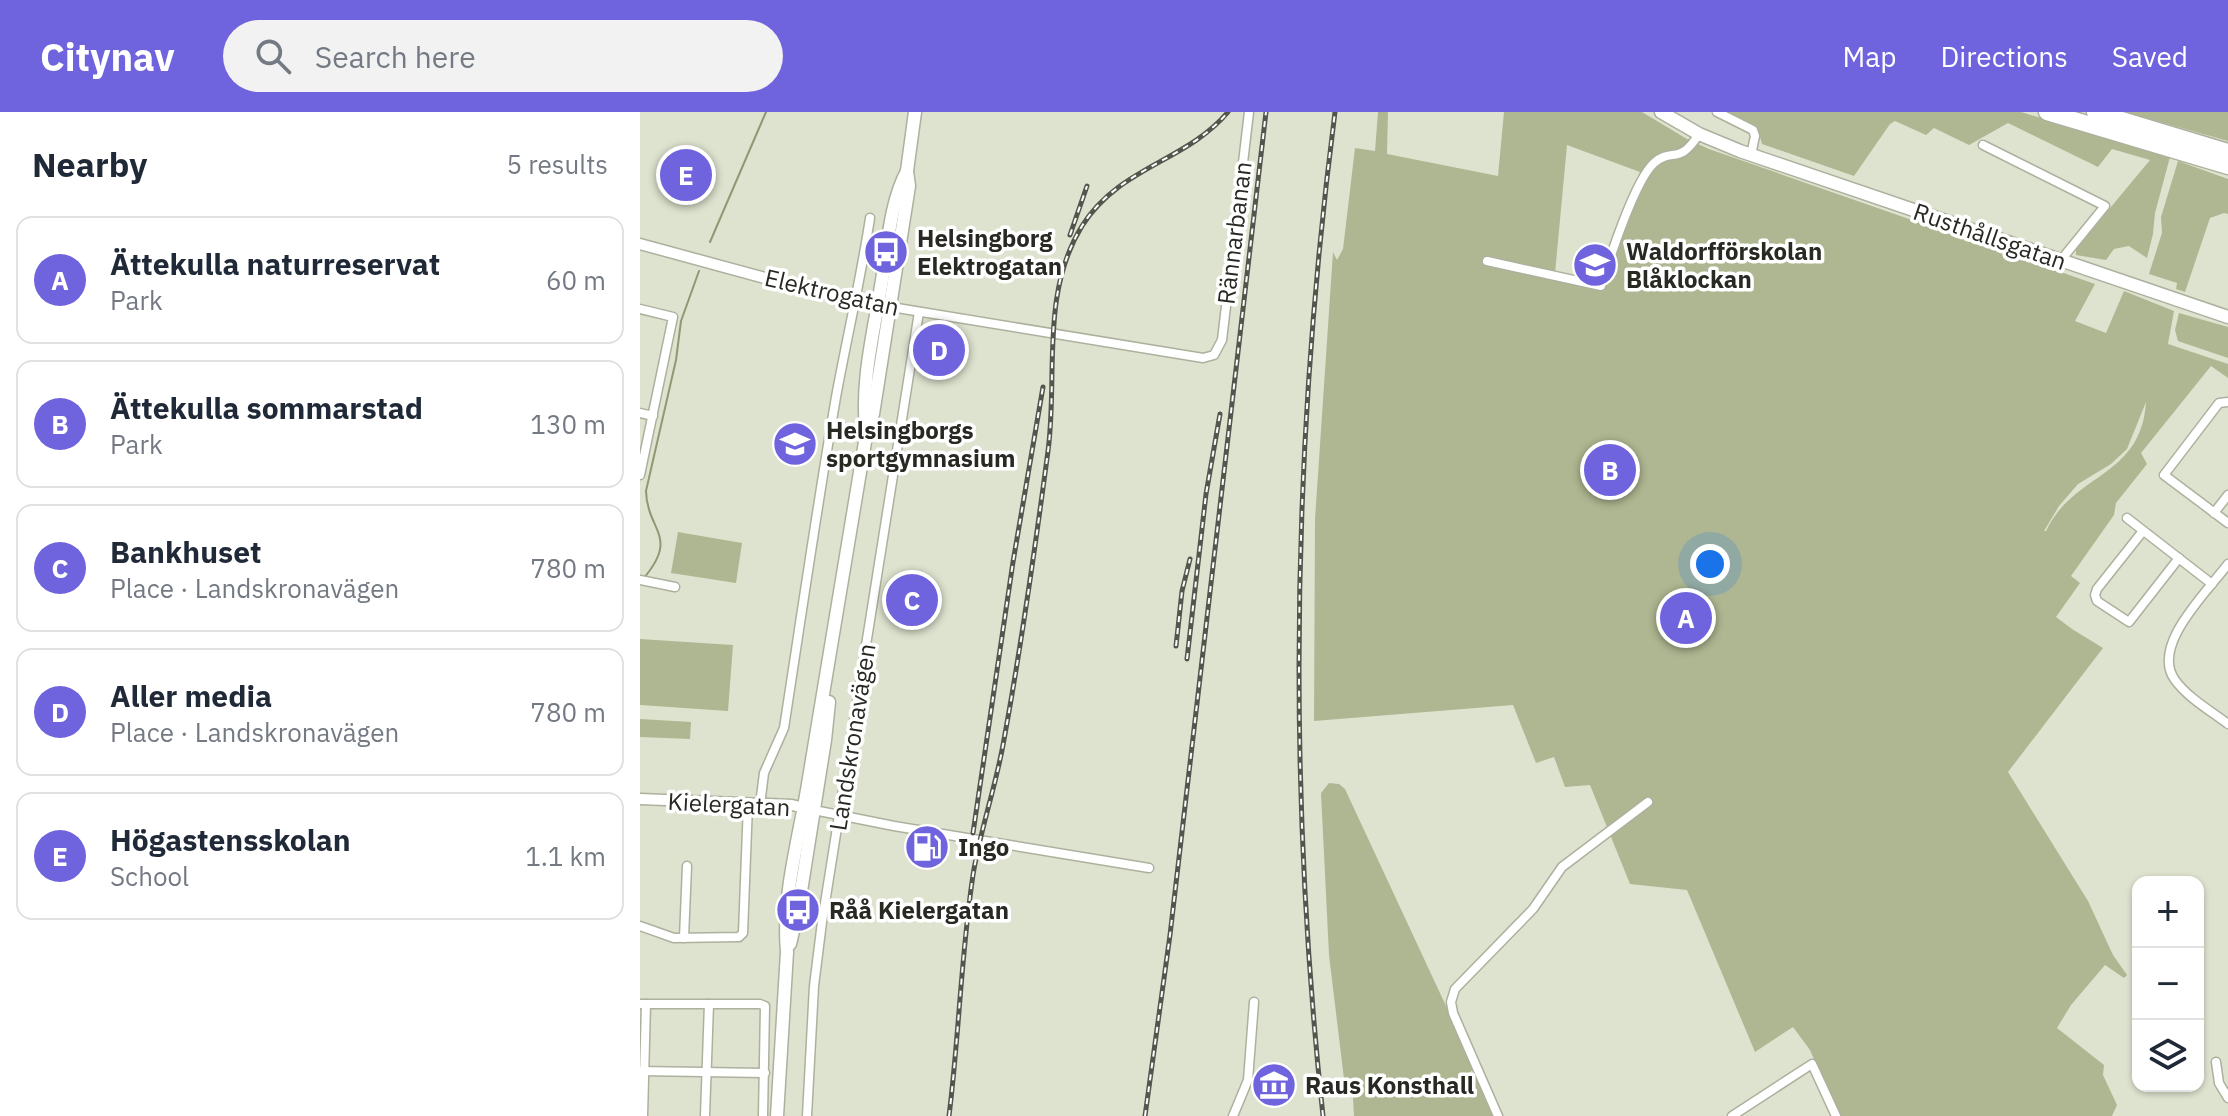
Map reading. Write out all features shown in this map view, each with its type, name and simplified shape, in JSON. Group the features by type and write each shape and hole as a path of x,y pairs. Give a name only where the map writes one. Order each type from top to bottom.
{"highway":[{"path":"2047,112 2228,166"},
{"path":"2095,112 2228,152"}],"main road":[{"name":"Landskronavägen","path":"777,1116 787,952 785,928 825,740 829,698 827,679 867,430 873,414 884,306 909,186 907,171 915,112"},
{"name":"Rusthållsgatan","path":"1661,112 1699,134 1751,155 2228,317"}],"street":[{"name":"Rännarbanan","path":"1215,353 1222,340 1249,112"},
{"path":"1717,112 1753,130 1755,136 1751,155"},
{"path":"1487,261 1601,286 1623,223 1648,171 1657,161 1689,150 1699,134"},
{"path":"1983,145 2105,206 2061,260"},
{"path":"760,805 764,773 784,728 836,399 870,218"},
{"name":"Elektrogatan","path":"640,244 855,301 1203,358 1215,353"},
{"path":"640,309 673,317 640,475"},
{"name":"Landskronavägen","path":"807,1116 814,986 822,922 919,312"},
{"path":"2228,402 2219,403 2164,475 2228,523"},
{"path":"640,413 653,416"},
{"path":"2214,513 2228,495"},
{"path":"2127,518 2212,584"},
{"path":"2143,531 2097,589 2097,601 2129,622 2179,558"},
{"path":"2228,564 2173,635 2167,662 2180,686 2228,724"},
{"path":"644,581 675,587"},
{"name":"Kielergatan","path":"640,799 809,809 1149,868"},
{"path":"1498,1116 1453,1013 1453,992 1541,900 1562,867 1648,802"},
{"path":"640,926 674,938 739,937 743,933 748,804"},
{"path":"684,938 687,866"},
{"path":"1233,1116 1248,1080 1254,1002"},
{"path":"643,1116 643,1004 764,1005 767,1010 763,1116"},
{"path":"705,1116 709,1004"},
{"path":"2216,1062 2219,1083 2228,1098"},
{"path":"1732,1116 1812,1064 1836,1116"},
{"path":"642,1071 765,1073"}],"green space":[{"path":"1378,112 1388,112 1387,154 1498,176 1504,112 1642,112 1709,149 2095,284 2075,321 2106,333 2124,291 2174,311 2168,344 2228,364 2228,378 2211,366 2141,453 2147,464 2116,503 2114,515 2071,576 2080,583 2056,617 2103,648 2008,772 2088,901 2113,955 2127,975 2124,978 2105,965 2071,1005 2057,1028 2104,1065 2103,1075 2117,1105 2112,1116 1839,1116 1810,1050 1793,1027 1755,1052 1687,890 1630,884 1590,785 1565,787 1554,757 1536,763 1513,705 1314,721 1315,519 1333,252 1337,260 1343,249 1355,148 1375,151","holes":["1567,145 1640,172 1597,282 1555,273","2146,402 2141,427 2132,446 2120,461 2073,497 2044,531 2059,506 2078,484 2111,464 2127,449"]},
{"path":"1727,112 2021,112 2170,157 2147,258 2129,246 2114,249 2106,260 2076,255 2076,249 2150,160 2112,149 2098,167 2008,123 1969,145 1934,128 1926,135 1895,121 1854,176 1762,144 1757,126"},
{"path":"2125,112 2228,112 2228,141"},
{"path":"2178,161 2228,179 2228,214 2210,218 2185,292 2176,289 2177,283 2149,274 2162,233 2161,217"},
{"path":"2179,313 2228,327 2228,358 2178,341 2175,330"},
{"path":"678,532 742,543 736,583 671,573"},
{"path":"640,639 733,645 728,711 640,705"},
{"path":"640,719 691,722 690,739 640,737"},
{"path":"1329,783 1339,784 1345,789 1473,1064 1474,1069 1469,1073 1479,1075 1495,1116 1354,1116 1352,1080 1344,1079 1329,955 1321,793"}],"waterway":[{"path":"710,242 766,112"},
{"path":"643,579 654,565 660,543 646,491 676,360 681,321 699,271"}],"railway":[{"path":"949,1116 973,875 1010,709 1048,451 1053,336 1060,279 1082,226 1097,206 1134,177 1193,142 1228,112"},
{"path":"1145,1116 1170,935 1266,112"},
{"path":"1323,1116 1311,990 1304,865 1299,614 1310,363 1335,112"},
{"path":"1070,235 1087,186"},
{"path":"973,833 1013,562 1043,387"},
{"path":"1187,659 1206,494 1220,414"},
{"path":"1176,646 1182,591 1190,559"}],"place":[{"name":"Högastensskolan","path":"686,175"},
{"name":"Helsingborg Elektrogatan","path":"886,252"},
{"name":"Waldorfförskolan Blåklockan","path":"1595,265"},
{"name":"Aller media","path":"939,350"},
{"name":"Helsingborgs sportgymnasium","path":"795,444"},
{"name":"Ättekulla sommarstad","path":"1610,470"},
{"name":"Bankhuset","path":"912,600"},
{"name":"Ättekulla naturreservat","path":"1686,618"},
{"name":"Ingo","path":"927,847"},
{"name":"Råå Kielergatan","path":"798,910"},
{"name":"Raus Konsthall","path":"1274,1085"}]}
